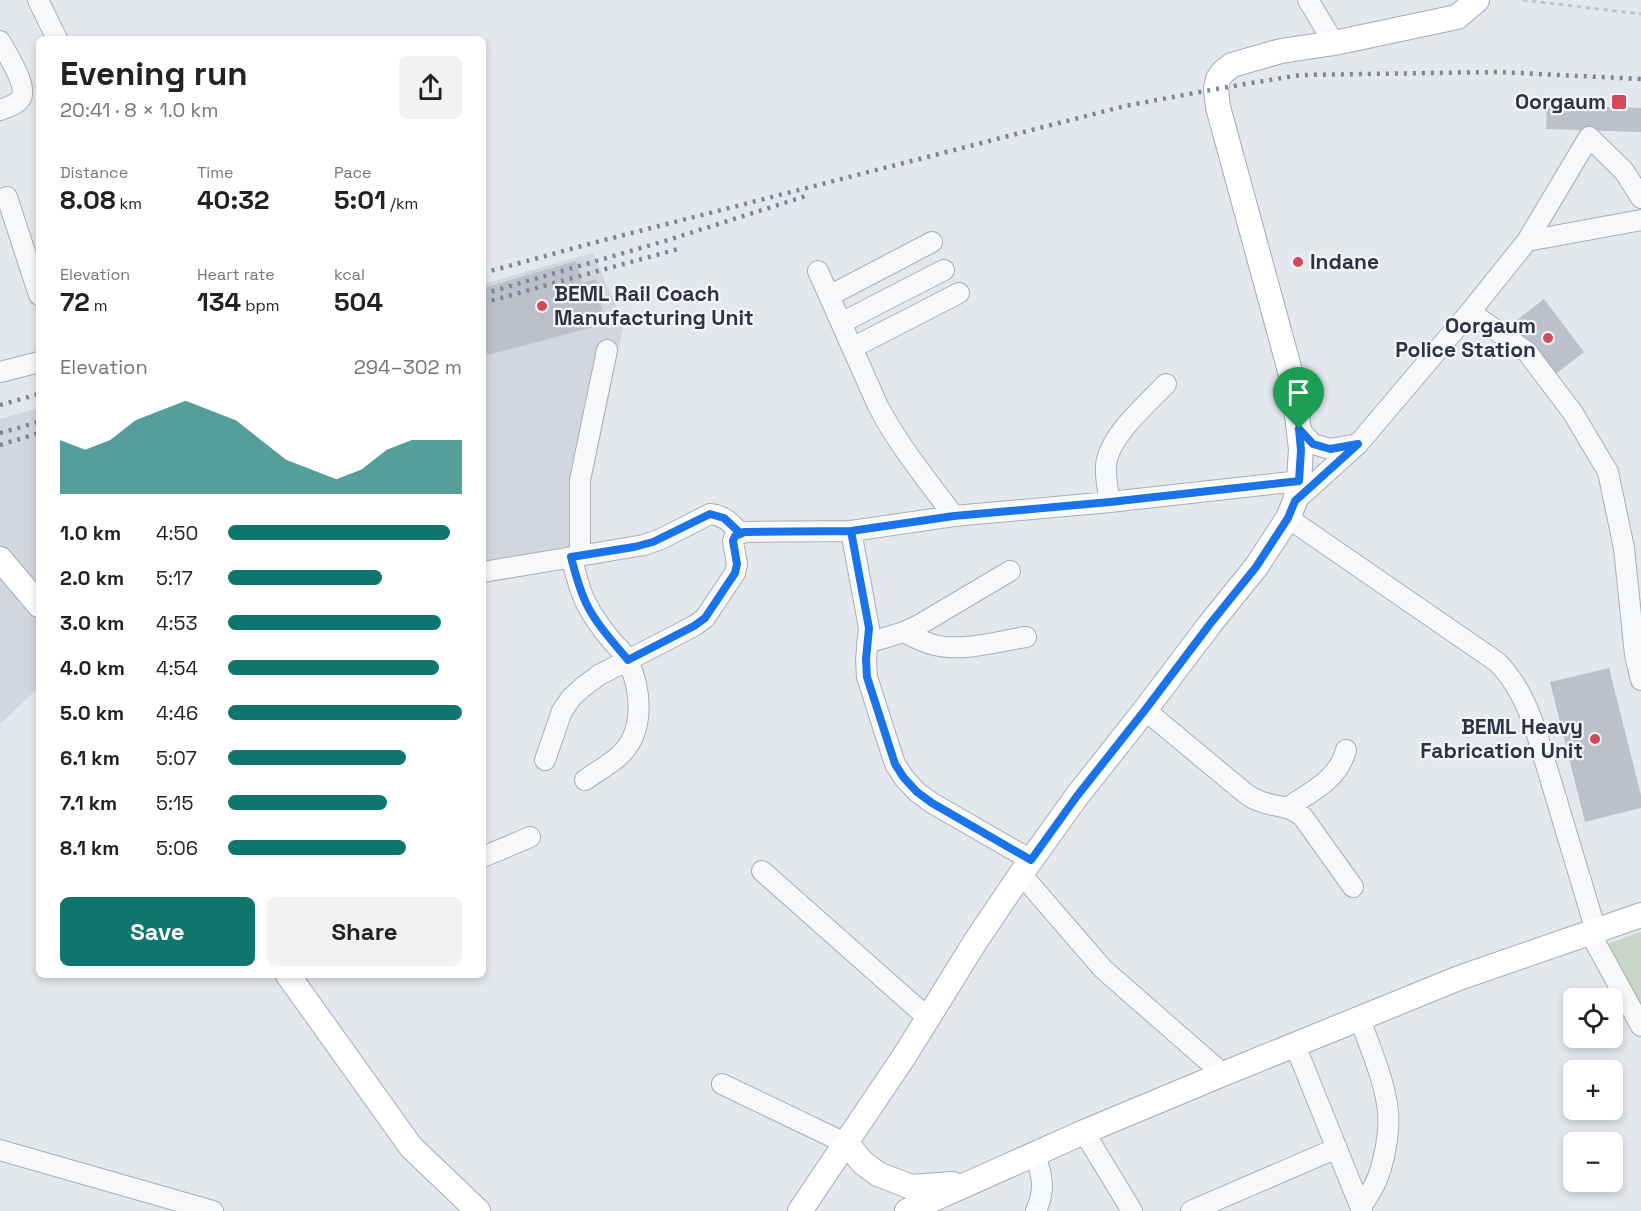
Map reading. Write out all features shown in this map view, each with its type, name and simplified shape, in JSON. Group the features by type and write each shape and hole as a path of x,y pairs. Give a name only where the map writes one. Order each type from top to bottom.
{"main road":[{"path":"800,1211 847,1144 977,939 1026,867 1077,796 1256,567 1294,500 1301,450 1293,382 1218,107 1216,89 1218,79 1232,65 1281,51 1334,43 1457,17 1477,0"},
{"path":"0,559 36,601"},
{"path":"907,1211 1084,1132 1460,978 1641,915"},
{"path":"290,978 411,1147 478,1211"},
{"path":"847,1144 862,1164 878,1174 911,1187 970,1182"}],"street":[{"path":"38,0 56,36"},
{"path":"1308,0 1334,43"},
{"path":"0,40 20,80 23,93 16,103 0,110"},
{"path":"1294,500 1358,444 1470,312 1527,241 1589,137 1624,171 1641,198"},
{"path":"7,197 36,286"},
{"path":"1527,241 1641,220"},
{"path":"829,296 932,242"},
{"path":"841,323 944,270"},
{"path":"818,271 888,425 954,516"},
{"path":"852,348 959,293"},
{"path":"1470,312 1527,352 1573,413 1608,472 1624,548 1635,655 1641,680"},
{"path":"585,780 619,756 630,743 636,728 639,709 637,689 628,660 604,631 587,605 581,592 575,557 580,480 607,350"},
{"path":"0,372 36,363"},
{"path":"1110,502 1106,466 1111,446 1119,434 1166,384"},
{"path":"1299,429 1313,444 1330,449 1358,444"},
{"path":"545,760 556,725 571,698 599,675 694,626 705,618 735,573 737,564 733,541 740,533 851,531 954,516 1110,502 1294,500 1497,662 1517,686 1527,705 1593,932 1641,1026"},
{"path":"486,572 634,547 653,542 710,514 724,518 740,533"},
{"path":"851,531 869,628 867,677 890,751 904,778 932,803 1026,867 1103,969 1223,1074"},
{"path":"867,643 919,625 1010,571"},
{"path":"904,632 937,646 949,647 1026,638"},
{"path":"1145,710 1245,793 1262,802 1287,808 1303,817 1353,887"},
{"path":"1287,808 1332,777 1341,764 1346,750"},
{"path":"486,856 530,837"},
{"path":"762,871 928,1018"},
{"path":"1360,1019 1385,1094 1388,1113 1380,1169 1362,1209"},
{"path":"1295,1046 1362,1209"},
{"path":"722,1084 847,1144"},
{"path":"1084,1132 1132,1211"},
{"path":"1191,1211 1337,1148"},
{"path":"0,1150 213,1211"},
{"path":"1035,1154 1042,1175 1043,1189 1036,1211"}],"path":[{"path":"1523,0 1641,14"}],"shaded area":[{"path":"593,253 624,324 575,559 486,574 486,283"},
{"path":"36,409 36,690 0,724 0,419"}],"green space":[{"path":"1641,932 1641,1006 1607,944"}],"building":[{"path":"1547,105 1641,108 1641,132 1546,129"},
{"name":"BEML Rail Coach Manufacturing Unit","path":"576,261 582,283 596,279 605,324 486,355 486,287"},
{"name":"Oorgaum Police Station","path":"1544,299 1584,352 1553,376 1512,324"},
{"name":"BEML Heavy Fabrication Unit","path":"1609,668 1641,795 1641,808 1585,822 1550,682"}],"railway":[{"path":"486,272 1125,106 1216,89 1300,75 1498,72 1641,79"},
{"path":"486,293 665,241 806,196"},
{"path":"486,302 682,248"},
{"path":"0,405 36,395"},
{"path":"0,433 36,423"},
{"path":"0,445 36,434"}],"place":[{"name":"Oorgaum","path":"1619,102"},
{"name":"Indane","path":"1298,262"},
{"name":"BEML Rail Coach Manufacturing Unit","path":"542,306"},
{"name":"Oorgaum Police Station","path":"1548,338"},
{"name":"BEML Heavy Fabrication Unit","path":"1595,739"}],"route":[{"path":"1299,429 1301,450 1299,481 1110,502 954,516 851,531 740,533 733,541 737,564 735,573 705,618 628,660 604,631 587,605 571,557 653,542 710,514 724,518 740,533 798,531 851,531 869,628 867,677 895,764 917,792 932,803 1031,860 1077,796 1256,567 1288,518 1295,501 1358,444 1330,449 1313,444 1299,429"}]}
